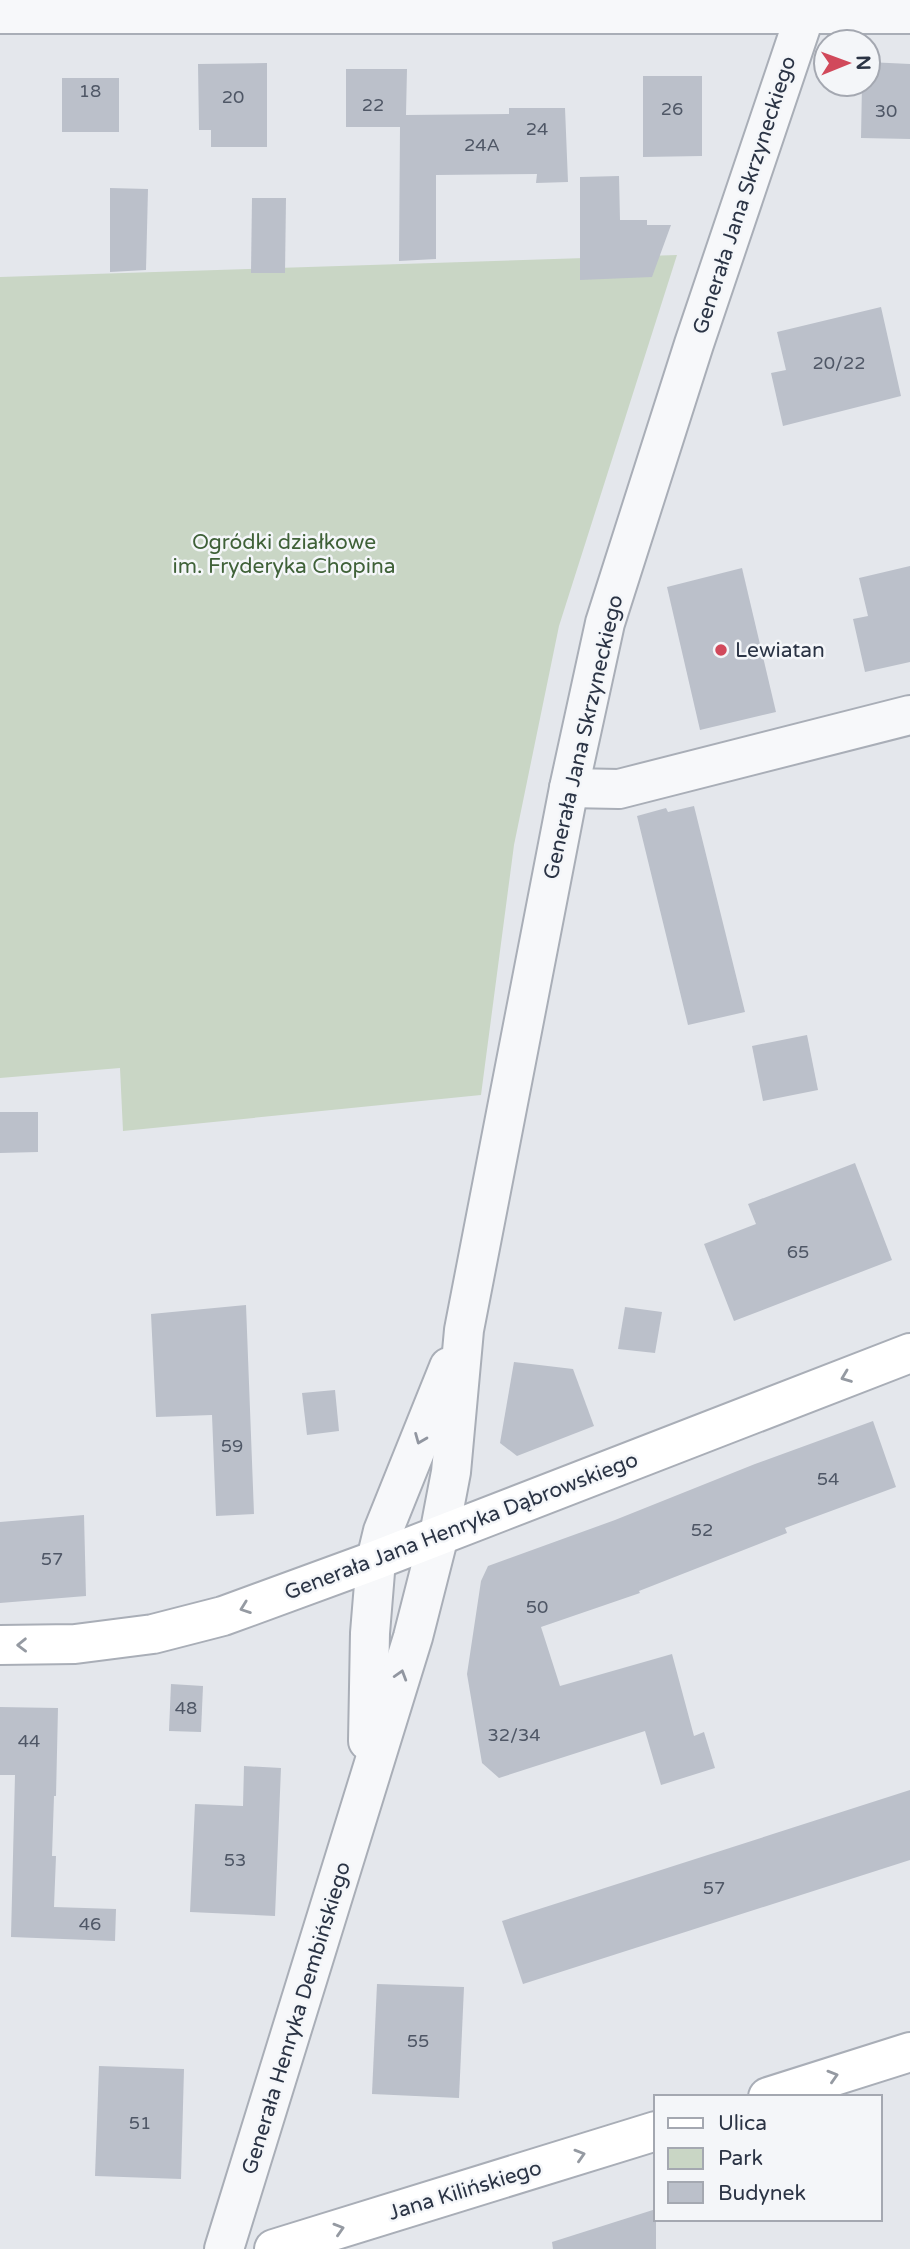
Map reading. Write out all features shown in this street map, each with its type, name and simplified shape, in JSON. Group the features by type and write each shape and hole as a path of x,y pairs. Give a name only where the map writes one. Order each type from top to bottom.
{"street":[{"path":"0,14 807,7 910,14"},
{"name":"Generała Jana Skrzyneckiego","path":"439,1535 451,1472 464,1330 569,788 605,623 807,7"},
{"path":"569,788 619,789 910,715"},
{"name":"Generała Jana Skrzyneckiego","path":"376,1560 383,1531 464,1330"},
{"name":"Generała Jana Henryka Dąbrowskiego","path":"0,1645 75,1644 153,1634 223,1616 376,1560 910,1353"},
{"name":"Generała Henryka Dembińskiego","path":"223,2249 413,1637 439,1535"},
{"name":"Generała Henryka Dembińskiego","path":"367,1787 370,1633 376,1560"},
{"path":"774,2095 910,2052"},
{"name":"Jana Kilińskiego","path":"274,2249 654,2133"}],"green space":[{"name":"Ogródki działkowe im. Fryderyka Chopina","path":"677,255 559,626 514,845 481,1095 123,1131 120,1068 0,1078 0,277"}],"building":[{"path":"267,63 267,147 211,147 211,130 199,130 198,64"},
{"path":"882,63 910,64 910,139 861,138 862,98 882,98"},
{"path":"346,69 407,69 406,115 509,114 509,108 565,108 568,182 536,183 537,174 436,175 436,259 399,261 400,127 346,127"},
{"path":"643,76 702,76 702,156 643,157"},
{"path":"62,78 119,78 119,132 62,132"},
{"path":"619,176 620,220 647,220 647,225 671,225 652,277 580,280 580,177"},
{"path":"110,188 148,189 146,270 110,272"},
{"path":"252,198 286,198 285,273 251,273"},
{"path":"881,307 901,396 783,426 771,373 786,370 777,332"},
{"path":"910,566 910,662 865,672 853,619 868,616 859,578"},
{"name":"Lewiatan","path":"742,568 776,712 700,730 667,587"},
{"path":"694,806 745,1012 688,1025 637,816 666,808 668,812"},
{"path":"807,1035 818,1090 763,1101 752,1046"},
{"path":"0,1112 38,1112 38,1152 0,1153"},
{"path":"855,1163 892,1260 734,1321 704,1244 756,1224 748,1204"},
{"path":"246,1305 254,1514 216,1516 212,1415 156,1417 151,1314"},
{"path":"625,1307 662,1312 655,1353 618,1349"},
{"path":"514,1362 573,1369 594,1426 517,1456 500,1443"},
{"path":"335,1390 339,1431 307,1435 302,1393"},
{"path":"873,1421 896,1487 785,1528 787,1533 639,1591 640,1593 541,1627 560,1686 672,1654 694,1736 704,1732 715,1768 661,1785 645,1731 499,1778 482,1763 467,1674 481,1581 488,1566"},
{"path":"84,1515 86,1596 0,1603 0,1522"},
{"path":"171,1684 203,1686 201,1732 169,1731"},
{"path":"0,1707 58,1708 52,1856 56,1856 54,1907 116,1909 115,1941 11,1937 15,1775 0,1775"},
{"path":"244,1766 281,1768 275,1916 190,1912 195,1804 243,1806"},
{"path":"910,1790 910,1860 523,1984 502,1921"},
{"path":"377,1984 464,1987 459,2098 372,2094"},
{"path":"99,2066 184,2069 181,2179 95,2176"},
{"path":"654,2210 656,2249 553,2249 552,2242"}],"place":[{"name":"Lewiatan","path":"721,650"}]}
